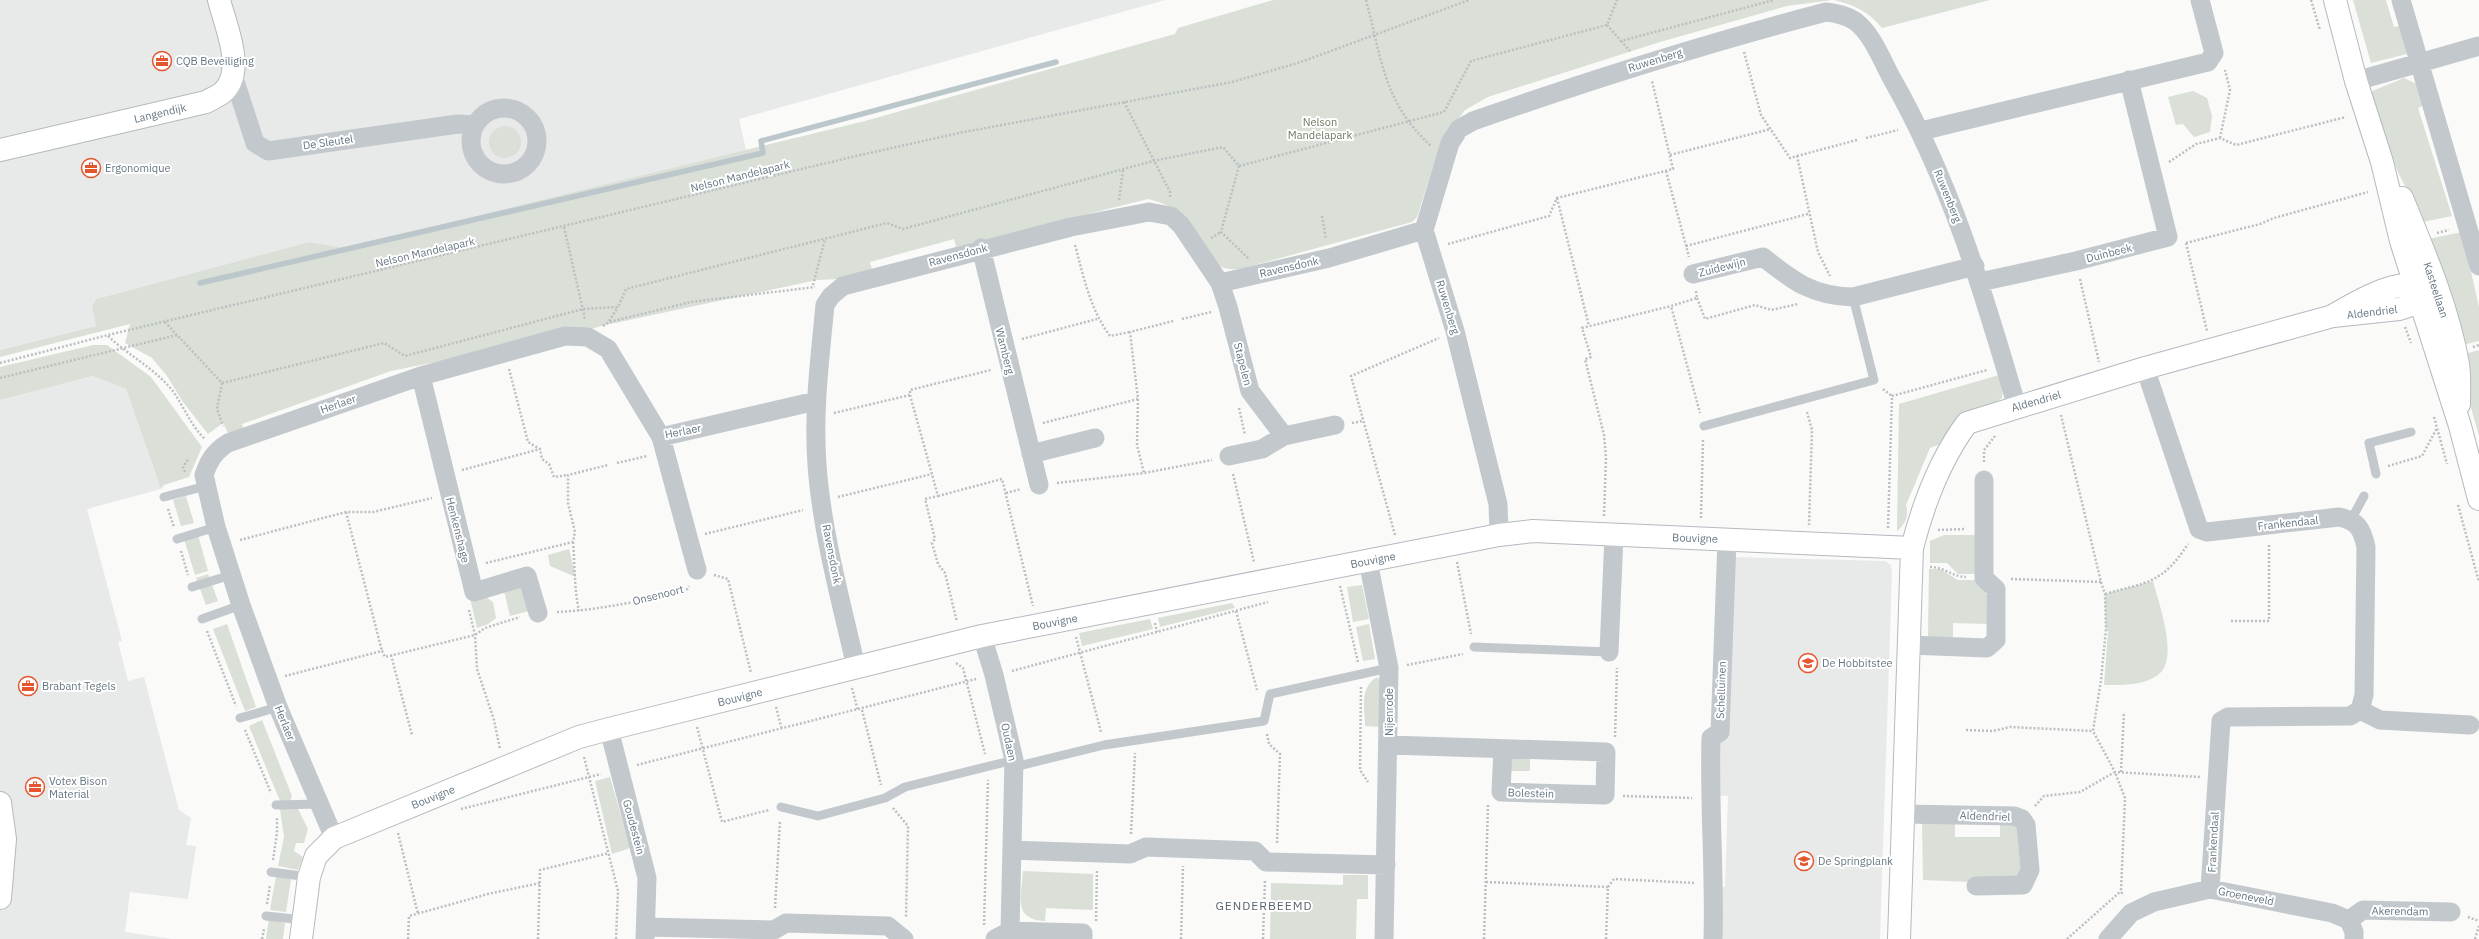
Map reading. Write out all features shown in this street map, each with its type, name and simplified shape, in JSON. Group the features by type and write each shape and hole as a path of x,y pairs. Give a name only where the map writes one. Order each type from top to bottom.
{"street":[{"path":"219,0 233,59 233,75"},
{"path":"1920,128 2208,62 2214,53 2200,0"},
{"name":"Kasteellaan","path":"2335,0 2356,80 2382,162 2401,241 2460,426 2479,499"},
{"path":"2401,0 2479,266"},
{"name":"Ruwenberg","path":"1499,535 1498,504 1455,331 1424,230 1445,158 1458,129 1473,120 1647,62 1739,34 1826,12 1838,13 1854,21 1867,34 1920,128 1977,274 2017,407"},
{"path":"2356,80 2479,46"},
{"name":"De Sleutel","path":"233,75 255,143 268,151 458,124 475,125"},
{"name":"Langendijk","path":"0,150 206,102 223,92 233,75"},
{"path":"2130,80 2168,238"},
{"name":"Kasteellaan","path":"2382,162 2396,186 2437,288 2458,366 2460,426"},
{"name":"Ravensdonk","path":"856,667 838,587 822,503 817,465 816,409 826,305 831,296 843,286 981,248 1117,217 1149,212 1171,216"},
{"path":"1171,216 1181,225 1220,282"},
{"name":"Ravensdonk","path":"1220,282 1329,258 1424,230"},
{"name":"Duinbeek","path":"1977,274 2076,261 2168,238"},
{"name":"Wamberg","path":"981,248 1003,343 1039,485"},
{"name":"Zuidewijn","path":"1693,274 1763,257 1803,287 1847,297 1977,274"},
{"name":"Stapelen","path":"1220,282 1250,391 1284,436"},
{"path":"2417,292 2437,288"},
{"name":"Aldendriel","path":"1900,939 1913,548 1951,444 1966,423 2145,368 2333,316 2363,298 2417,292"},
{"name":"Herlaer","path":"334,838 278,707 241,605 219,536 204,475 208,463 217,450 228,442 421,376 565,336 588,337 608,349 664,444 816,409"},
{"path":"2145,368 2199,528"},
{"name":"Henkenshage","path":"421,376 474,592 527,576 538,613"},
{"path":"1229,456 1262,449 1284,436 1335,425"},
{"path":"1031,454 1095,438"},
{"path":"664,444 697,570"},
{"path":"1909,645 1987,648 1996,640 1996,589 1984,578 1984,480"},
{"name":"Frankendaal","path":"2199,528 2207,532 2339,517 2351,520"},
{"path":"2351,520 2361,528 2366,546 2364,695 2360,710 2380,720 2470,725"},
{"name":"Bouvigne","path":"302,930 309,877 316,856 334,838 579,737 972,639 1259,582 1369,569 1400,555 1499,535 1533,531 1913,548"},
{"path":"1609,535 1609,652"},
{"name":"Schelluinen","path":"1713,939 1715,884 1709,799 1711,738 1720,732 1726,540"},
{"name":"Nijenrode","path":"1369,569 1389,668 1389,745 1384,939"},
{"name":"Oudaen","path":"972,639 994,675 1014,763 1012,850 996,932"},
{"name":"Frankendaal","path":"2210,889 2216,778 2221,721 2228,717 2350,716 2360,710"},
{"name":"Goudestein","path":"609,729 647,878 646,933 780,927"},
{"path":"1389,745 1606,752 1605,795"},
{"name":"Bolestein","path":"1502,748 1501,792 1605,795"},
{"path":"0,803 5,839 0,898"},
{"name":"Aldendriel","path":"1903,814 2014,816 2022,819 2026,825 2030,870 2023,885 1976,886"},
{"path":"1012,850 1130,854 1146,847 1183,848 1255,851 1271,862 1386,865"},
{"name":"Groeneveld","path":"2108,939 2131,913 2154,902 2210,889 2332,913 2349,920"},
{"name":"Akerendam","path":"2349,920 2363,910 2450,912"},
{"path":"2349,920 2354,932 2354,939"},
{"path":"780,927 888,926 905,932"},
{"path":"996,932 1083,936"}],"lane":[{"path":"1704,426 1874,380 1847,297"},
{"path":"2376,472 2369,443 2411,432"},
{"path":"164,497 206,486"},
{"path":"2351,520 2364,496"},
{"path":"177,538 219,536"},
{"path":"192,587 231,575"},
{"path":"202,619 241,605"},
{"path":"1474,648 1609,652"},
{"path":"781,807 818,816 885,798 906,787 988,766 1014,763 1104,745 1264,721 1270,694 1389,668"},
{"path":"240,718 278,707"},
{"path":"276,805 319,804"},
{"path":"271,872 309,877"},
{"path":"266,916 302,930"}],"path":[{"path":"1366,0 1376,36 1382,67 1397,107 1408,122 1435,150 1445,158"},
{"name":"Nelson Mandelapark","path":"0,363 108,335 952,135 1232,82 1301,62 1376,36 1469,0"},
{"path":"1607,25 1617,0"},
{"path":"1607,25 1621,41 1774,0"},
{"path":"1239,166 1444,112 1471,61 1607,25"},
{"path":"1739,34 1761,115 1790,158 1857,140"},
{"path":"2214,53 2222,56 2230,90 2220,138"},
{"path":"1556,198 1673,169 1647,62"},
{"path":"1124,102 1170,192 1171,216"},
{"path":"2150,168 2172,161 2196,144 2220,138 2236,144 2347,117"},
{"path":"1866,138 1920,128"},
{"path":"1670,155 1771,129"},
{"path":"831,296 813,285 691,302 609,322 626,289 887,223 903,229 1153,161 1223,147 1239,166"},
{"path":"1797,156 1808,214 1818,252 1847,297"},
{"path":"1239,166 1221,232 1265,273"},
{"path":"1117,217 1123,170"},
{"path":"1666,171 1693,274"},
{"path":"2168,238 2186,243 2260,224 2274,218 2368,192"},
{"path":"1430,249 1549,216 1556,198"},
{"path":"1556,198 1590,326"},
{"path":"1686,246 1808,214"},
{"path":"1322,216 1329,258"},
{"path":"564,227 588,337"},
{"path":"1071,227 1091,306 1097,319 1110,336 1173,321"},
{"path":"813,285 825,239"},
{"path":"2186,243 2211,350"},
{"path":"2076,261 2103,382"},
{"name":"Zuidewijn","path":"1693,274 1697,298 1705,319 1755,305 1771,310 1802,303"},
{"path":"1609,535 1604,435 1585,359 1590,357 1582,328 1697,298"},
{"path":"1671,306 1704,426 1700,539"},
{"path":"222,383 384,342 405,356 583,309 618,307"},
{"path":"1182,319 1228,307"},
{"path":"1003,343 1097,319"},
{"path":"165,322 222,383"},
{"path":"1400,555 1351,376 1455,331"},
{"path":"1130,332 1138,399 1137,445 1144,473"},
{"path":"108,335 122,349 149,367 172,390 191,423 203,438"},
{"path":"0,378 177,335"},
{"path":"505,353 528,442 540,449 542,459 549,464 554,477 608,465"},
{"path":"938,496 910,395 910,390 1009,365"},
{"path":"1887,546 1892,396 2004,366"},
{"path":"222,383 217,409 228,442"},
{"path":"1249,452 1239,408 1250,391"},
{"path":"816,409 910,395"},
{"path":"2056,395 2105,594 2106,629 2094,731 2115,772 2125,798 2121,891 2067,939"},
{"path":"1024,428 1138,399"},
{"path":"1804,399 1812,430 1808,543"},
{"path":"1984,480 1984,450 1999,431 1993,414"},
{"path":"2376,472 2422,456 2438,428"},
{"path":"617,463 664,444"},
{"path":"445,474 540,449"},
{"path":"1039,485 1144,473 1229,456 1259,582"},
{"path":"689,538 932,474"},
{"path":"568,475 568,503 575,532 573,542 576,577 574,591 579,611"},
{"path":"972,639 945,573 938,564 932,542 935,538 925,499 1002,479 1037,625"},
{"path":"219,536 346,512 373,512 450,494"},
{"path":"346,512 382,651 385,657 391,655 412,735"},
{"path":"2231,621 2269,621 2271,548 2264,526"},
{"path":"2105,594 2153,581 2164,575 2199,528"},
{"path":"1913,548 1984,529"},
{"path":"468,568 573,542"},
{"path":"1389,668 1465,654 1474,648 1453,544"},
{"path":"1913,548 1959,577 2101,582"},
{"path":"1332,585 1369,569"},
{"path":"697,570 728,579 756,692"},
{"name":"Onsenoort","path":"391,655 475,635 486,628 501,622 538,613 579,611 686,591 697,570"},
{"path":"1339,583 1361,674 1360,770 1369,784"},
{"path":"454,811 1081,654 1273,601"},
{"path":"1236,611 1257,692"},
{"path":"1070,619 1081,654 1104,745"},
{"path":"475,635 477,669 494,720 504,768"},
{"path":"268,680 382,651"},
{"path":"1606,752 1614,743 1617,663 1609,652"},
{"path":"966,682 988,766 986,844 996,932"},
{"path":"692,709 722,822 781,807 780,927"},
{"path":"862,710 885,798 908,826 905,932"},
{"path":"2121,772 2124,712"},
{"path":"1263,939 1280,754 1269,744 1264,721"},
{"path":"1966,730 1993,731 2010,727 2094,731"},
{"path":"1130,854 1136,740"},
{"path":"2022,819 2044,796 2080,792 2115,772 2216,778"},
{"path":"590,777 618,891 616,939"},
{"path":"1484,939 1488,803 1501,792"},
{"path":"1605,795 1709,799"},
{"path":"391,832 397,830 418,914"},
{"path":"986,844 990,845"},
{"path":"1180,939 1183,848"},
{"path":"538,939 540,870 609,853"},
{"path":"1083,936 1096,933 1097,854"},
{"path":"1606,939 1608,886 1614,879 1715,884"},
{"path":"1486,882 1608,886"},
{"path":"408,939 409,916 488,894 540,883"},
{"path":"2475,939 2479,926"}],"shaded area":[{"path":"0,0 1165,0 739,119 746,150 344,248 309,242 96,299 92,307 96,326 0,350"},
{"path":"93,376 126,389 161,489 87,509 122,641 118,642 128,681 144,677 179,810 191,818 186,845 196,846 188,899 130,892 125,932 172,939 0,939 0,400"},
{"path":"1734,557 1885,561 1891,565 1892,573 1880,939 1717,939 1718,887 1725,887 1728,796 1713,795"}],"green space":[{"name":"Nelson Mandelapark","path":"1273,0 1832,0 1787,6 1660,42 1488,97 1465,110 1441,142 1417,217 1412,222 1240,269 1227,269 1210,259 1181,215 1166,205 1148,199 956,247 954,239 870,262 872,270 840,279 817,280 601,326 575,334 391,371 242,424 244,430 229,435 223,423 208,434 183,402 167,376 152,358 125,343 130,324 0,357 0,350 96,326 92,307 96,299 309,242 344,248 865,121 1175,34 1178,28"},
{"path":"1834,0 1990,0 1882,28 1867,13 1849,4"},
{"path":"2353,0 2386,0 2394,27 2400,26 2407,54 2371,63"},
{"path":"2404,78 2417,84 2424,105 2418,108 2452,216 2423,222 2397,170 2370,92"},
{"path":"2193,91 2207,98 2212,116 2210,132 2194,137 2183,124 2176,125 2168,97"},
{"path":"505,126 511,127 518,133 521,142 520,148 514,155 505,158 499,157 492,151 489,142 490,136 496,129"},
{"path":"2462,232 2479,307 2479,341 2459,346 2428,239"},
{"path":"93,345 107,345 151,377 202,447 189,477 164,485 161,489 126,389 93,376 0,400 0,367"},
{"path":"2479,350 2479,436 2468,397 2461,355"},
{"path":"1999,375 2003,386 2002,398 1946,442 1930,448 1906,505 1906,519 1897,531 1899,404"},
{"path":"186,496 194,523 181,526 173,500"},
{"path":"198,535 208,571 195,575 184,539"},
{"path":"1944,535 1976,535 1976,574 1958,574 1947,563 1930,563 1930,541"},
{"path":"569,549 576,577 550,566 548,555"},
{"path":"1929,569 1940,569 1958,580 1979,580 1986,589 1987,624 1953,623 1953,637 1928,637"},
{"path":"208,574 218,601 206,605 196,578"},
{"path":"2153,581 2166,630 2167,657 2164,667 2158,675 2146,681 2132,684 2104,685 2108,631 2106,629 2105,594"},
{"path":"1362,585 1369,619 1353,622 1347,587"},
{"path":"523,587 529,611 510,616 504,591"},
{"path":"470,598 487,598 493,602 496,618 488,624 477,628"},
{"path":"1232,603 1235,608 1160,627 1158,618"},
{"path":"1150,619 1153,629 1082,646 1079,633"},
{"path":"227,624 256,707 245,711 213,629"},
{"path":"1369,624 1375,659 1363,661 1356,627"},
{"path":"1377,677 1380,680 1380,727 1365,726 1365,693 1371,682"},
{"path":"262,720 292,796 290,801 280,801 249,726"},
{"path":"1509,754 1530,755 1530,771 1509,771"},
{"path":"610,777 630,848 612,854 595,781"},
{"path":"280,809 298,809 308,829 304,843 296,843 294,851 303,857 298,870 278,866 284,837"},
{"path":"1922,823 1955,823 1955,837 2000,837 2000,823 2017,824 2021,877 1993,883 1923,880"},
{"path":"1023,871 1093,874 1093,910 1046,908 1045,921 1028,916 1023,911 1021,905"},
{"path":"1343,875 1368,875 1368,899 1357,899 1356,939 1270,939 1271,883 1343,885"},
{"path":"276,876 291,879 286,912 270,910"},
{"path":"269,919 285,923 283,939 266,939"}],"waterway":[{"path":"200,283 763,153 761,141 1056,62"}],"place":[{"name":"CQB Beveiliging","path":"162,61"},
{"name":"Ergonomique","path":"91,168"},
{"name":"De Hobbitstee","path":"1808,663"},
{"name":"Brabant Tegels","path":"28,686"},
{"name":"Votex Bison Material","path":"35,787"},
{"name":"De Springplank","path":"1804,861"}],"district":[{"name":"GENDERBEEMD","path":"1264,906"}]}
